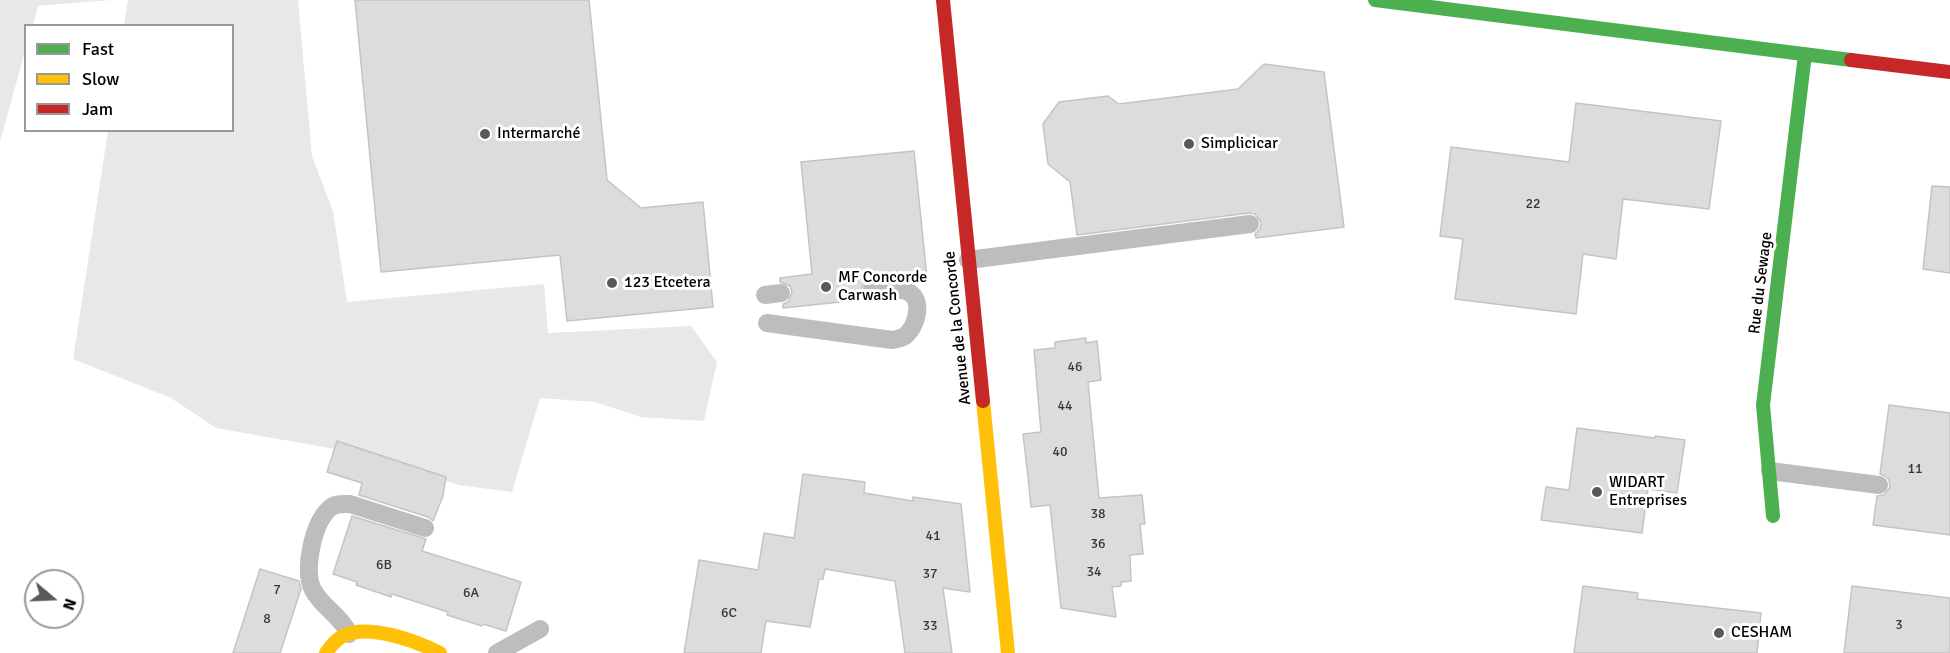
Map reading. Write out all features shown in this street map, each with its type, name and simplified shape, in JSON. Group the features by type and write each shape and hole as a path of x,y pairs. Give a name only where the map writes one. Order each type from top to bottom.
{"street":[{"name":"Avenue de la Concorde","path":"943,0 1008,653"},
{"path":"1375,0 1950,72"},
{"name":"Rue du Sewage","path":"1773,516 1770,471 1764,437 1763,405 1805,54"},
{"path":"326,653 341,636 372,631 440,653"}],"lane":[{"path":"968,260 1250,224"},
{"path":"767,323 891,340 903,338 916,321 916,301 907,291 872,290"},
{"path":"1770,471 1879,485"},
{"path":"349,634 341,621 322,602 310,582 308,567 310,552 321,521 329,509 338,504 350,504 424,528"},
{"path":"498,653 540,629"}],"shaded area":[{"path":"0,0 111,0 38,6 33,24 24,24 24,55 0,142"},
{"path":"128,0 298,0 312,156 333,211 347,302 544,284 548,333 691,326 717,362 704,421 641,417 595,402 540,398 512,492 459,485 335,449 216,428 171,398 73,359 108,132 234,132 234,24 124,24"}],"building":[{"name":"Intermarché","path":"355,0 589,0 607,180 641,208 703,202 713,307 567,321 560,255 381,272"},
{"name":"Simplicicar","path":"1264,64 1324,72 1344,227 1256,238 1255,234 1260,229 1261,222 1255,214 1249,213 1077,235 1070,182 1048,164 1043,124 1059,102 1108,96 1119,104 1238,89"},
{"path":"1576,103 1721,121 1709,209 1623,199 1616,259 1583,254 1576,314 1455,299 1463,239 1440,236 1451,147 1569,162"},
{"path":"914,151 927,278 909,280 871,278 866,280 861,289 863,295 869,299 783,308 783,304 788,302 792,292 790,286 780,282 780,278 812,274 801,162"},
{"path":"1932,186 1950,187 1950,273 1923,269"},
{"path":"1086,338 1086,343 1097,341 1101,380 1088,382 1099,498 1142,495 1145,524 1140,524 1143,554 1130,555 1131,581 1121,582 1121,586 1112,587 1116,617 1061,608 1050,505 1031,507 1023,434 1041,432 1034,350 1055,348 1055,342"},
{"path":"1889,405 1950,413 1950,535 1873,525 1877,496 1884,495 1890,487 1889,480 1880,474"},
{"name":"WIDART Entreprises","path":"1577,428 1685,440 1677,493 1648,489 1642,533 1541,520 1546,487 1569,490"},
{"path":"337,441 446,477 443,496 433,521 428,517 359,495 362,483 327,472"},
{"path":"803,474 865,482 864,493 913,501 913,497 961,504 970,592 943,588 952,653 905,653 895,581 825,569 823,579 819,579 810,627 766,621 761,653 684,653 699,560 758,570 764,533 794,538"},
{"path":"352,516 426,539 422,551 521,582 506,631 447,615 448,612 392,594 391,597 333,574"},
{"path":"260,569 299,581 301,589 280,653 233,653"},
{"path":"1583,586 1638,593 1637,599 1761,613 1757,653 1574,653"},
{"path":"1852,586 1950,598 1950,653 1844,653"}],"traffic: fast":[{"path":"1375,0 1851,60"},
{"path":"1773,516 1763,405 1805,54"}],"traffic: slow":[{"path":"983,401 1008,653"},
{"path":"326,653 335,641 343,636 365,631 392,635 440,653"}],"traffic: jam":[{"path":"943,0 983,401"},
{"path":"1851,60 1950,72"}],"place":[{"name":"Intermarché","path":"485,134"},
{"name":"Simplicicar","path":"1189,144"},
{"name":"123 Etcetera","path":"612,283"},
{"name":"MF Concorde Carwash","path":"826,287"},
{"name":"WIDART Entreprises","path":"1597,492"},
{"name":"CESHAM","path":"1719,633"}]}
